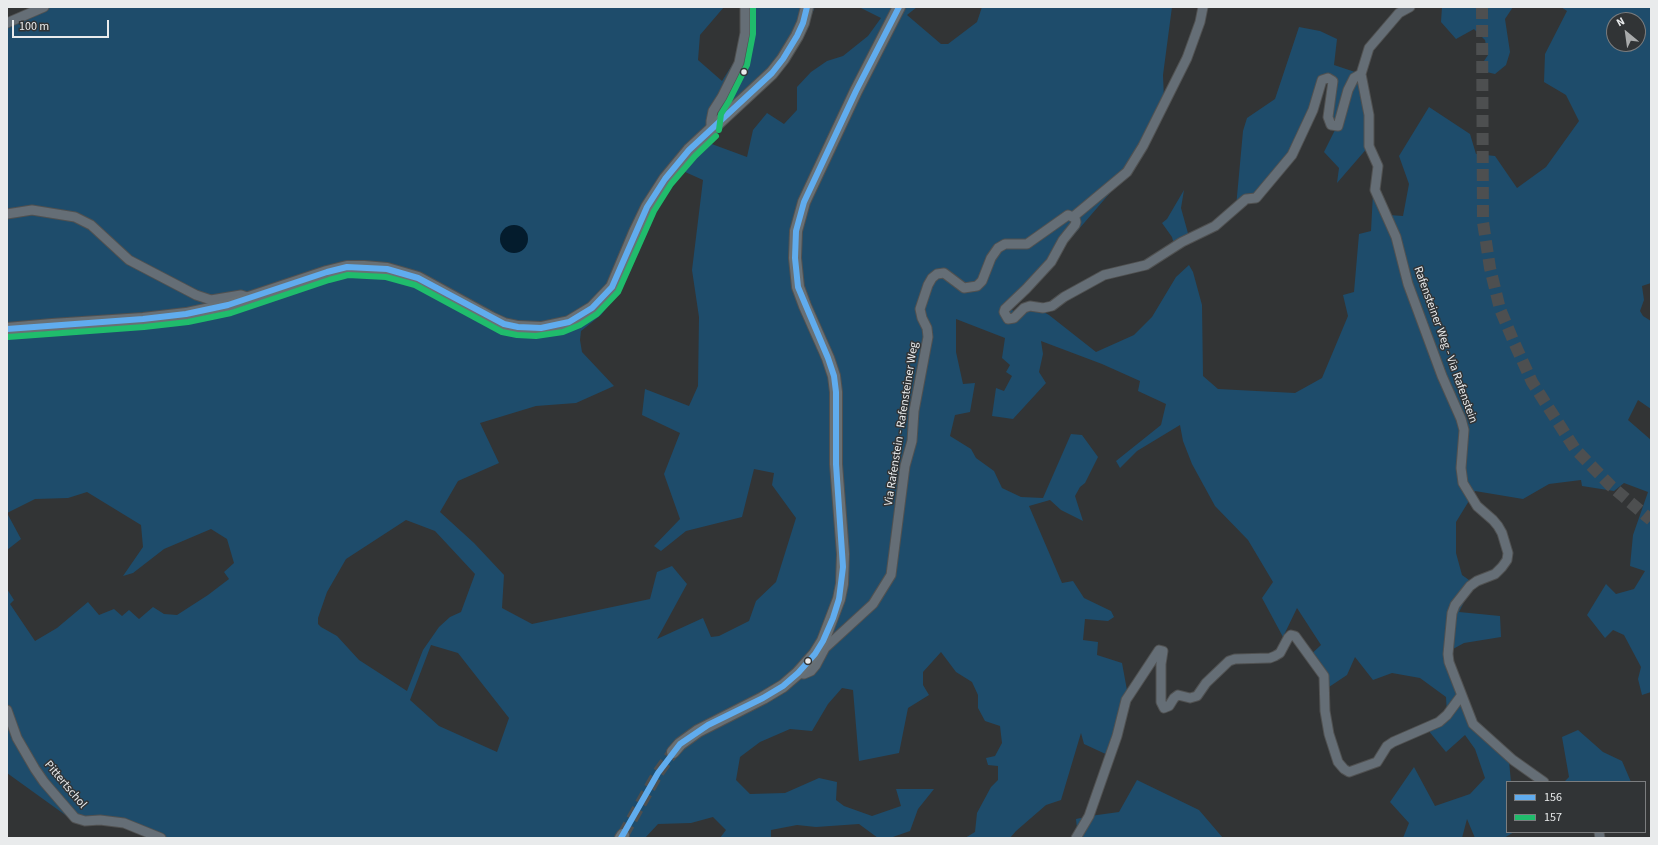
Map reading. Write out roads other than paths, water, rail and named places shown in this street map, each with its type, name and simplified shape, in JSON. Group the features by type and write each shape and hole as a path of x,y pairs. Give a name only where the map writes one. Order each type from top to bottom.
{"main road":[{"path":"7,329 163,318 200,311 250,298 327,272 347,267 370,267 398,271 418,278 504,324 518,327 541,328 569,322 592,308 612,287 647,207 661,185 689,150 772,73 783,59 797,36 803,23 807,7"},
{"path":"673,752 680,744 698,731 763,698 783,686 798,673 815,654 823,641 839,599 842,584 843,554 836,464 837,408 834,376 798,287 795,258 796,231 798,218 810,188 856,91 899,7"}],"street":[{"path":"7,23 44,7"},
{"path":"711,130 711,120 714,111 739,62 745,33 745,7"},
{"path":"1203,7 1200,22 1187,58 1143,146 1127,172 1073,216 1076,220 1076,224 1063,240 1051,262 1005,309 1004,312 1008,319 1014,318 1024,308 1030,306 1043,308 1052,306 1064,297 1104,275 1146,265 1182,242 1215,226 1246,199 1256,198 1292,155 1313,110 1322,80 1328,78 1333,81 1328,117 1331,125 1338,126 1348,90 1354,78 1361,74"},
{"name":"Rafensteiner Weg - Via Rafenstein","path":"1410,7 1400,13 1369,48 1361,74 1368,115 1369,146 1378,166 1375,190 1396,237 1408,284 1439,369 1461,419 1464,430 1461,468 1463,483 1478,506 1494,520 1498,526 1502,533 1508,553 1507,560 1495,574 1477,581 1470,586 1459,599 1452,613 1448,654 1449,662 1469,718 1476,727 1513,760 1543,781"},
{"path":"7,214 32,210 75,217 91,225 129,260 196,296 211,300 241,295 250,298"},
{"name":"Via Rafenstein - Rafensteiner Weg","path":"798,673 804,674 816,665 825,648 873,604 891,575 905,466 912,441 914,412 928,336 920,309 930,281 938,274 944,273 964,288 977,286 982,281 994,253 1001,245 1027,244 1064,217 1068,215 1073,216"},
{"path":"1076,838 1089,816 1114,743 1126,700 1158,650 1163,651 1161,664 1161,702 1164,708 1169,706 1178,695 1190,698 1197,696 1206,683 1230,661 1235,659 1270,658 1280,653 1291,635 1295,636 1324,676 1325,711 1328,734 1338,762 1349,772 1377,762 1387,746 1393,742 1439,722 1448,715 1461,696"},
{"name":"Pittertschol","path":"7,710 17,738 35,769 44,782 75,818 86,821 100,820 124,822 161,838"}],"tunnel":[{"path":"1482,7 1483,222 1490,268 1500,309 1532,382 1575,449 1611,486 1651,520"},
{"path":"623,835 658,773 673,752"}]}
